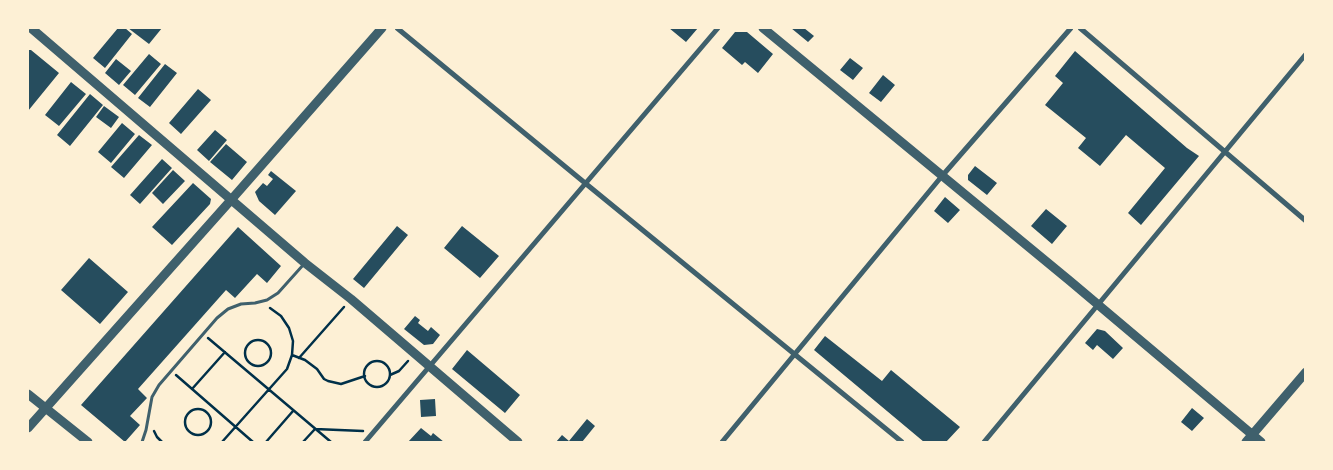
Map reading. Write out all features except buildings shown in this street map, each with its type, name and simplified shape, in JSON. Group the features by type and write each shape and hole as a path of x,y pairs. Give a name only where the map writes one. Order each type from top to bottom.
{"street":[{"path":"31,28 305,263 430,366 518,442"},
{"path":"28,428 232,200 382,28"},
{"path":"397,28 902,442"},
{"path":"366,442 584,183 718,28"},
{"path":"763,28 1098,305 1249,439 1261,442"},
{"path":"722,442 942,176 1071,28"},
{"path":"1080,28 1306,222"},
{"path":"984,442 1306,54"},
{"path":"1249,439 1306,372"},
{"path":"28,394 88,442"}],"lane":[{"path":"142,442 152,396 159,384 217,318 228,309 241,304 267,300 278,293 305,263"}],"path":[{"path":"299,358 351,300"},
{"path":"222,442 287,369 292,355 293,341 289,328 280,316 269,308 255,303"},
{"path":"203,334 331,442"},
{"path":"254,340 263,340 271,350 270,359 259,366 249,363 244,353 247,345 254,340"},
{"path":"192,389 225,352"},
{"path":"292,355 310,363 328,381 341,384 365,376"},
{"path":"376,361 385,363 390,370 389,379 386,383 379,386 368,383 365,376 368,365 376,361"},
{"path":"244,369 249,363"},
{"path":"171,371 253,442"},
{"path":"207,412 212,406"},
{"path":"199,408 207,412 212,419 208,432 200,435 191,433 185,422 191,411 199,408"},
{"path":"266,442 293,411"},
{"path":"315,429 374,432"},
{"path":"303,442 315,429"}]}
